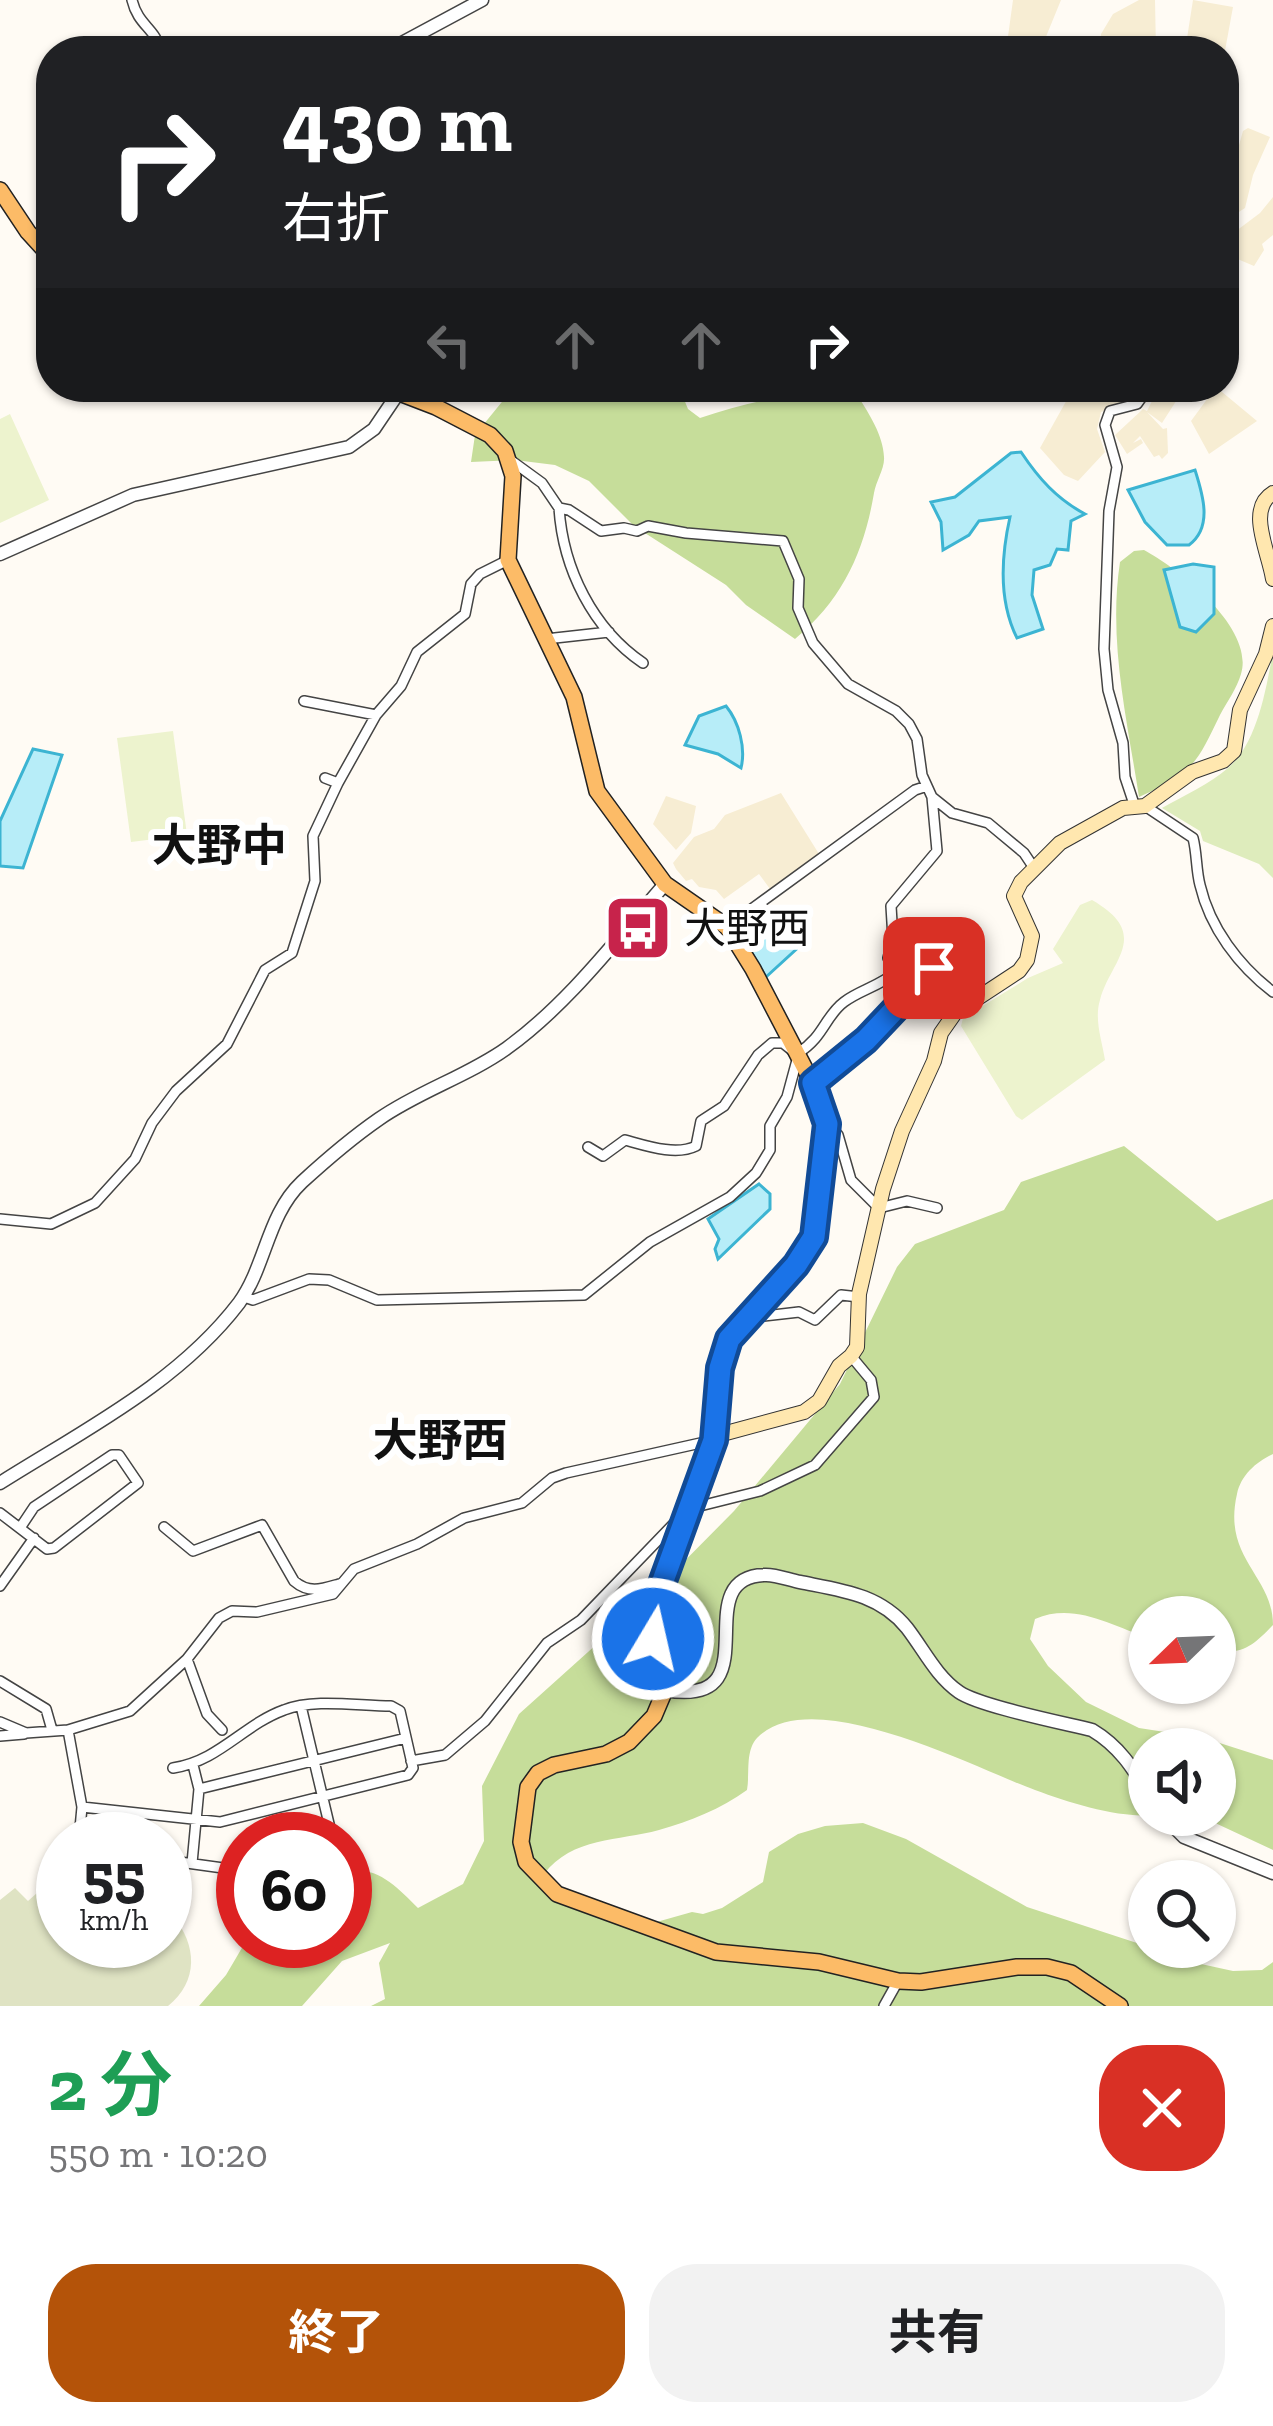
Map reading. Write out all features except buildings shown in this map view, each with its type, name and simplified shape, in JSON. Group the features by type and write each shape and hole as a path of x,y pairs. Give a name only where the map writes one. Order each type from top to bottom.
{"main road":[{"path":"0,190 36,240"},
{"path":"417,402 490,435 509,459 514,487 508,560 574,697 597,791 665,884 727,927 798,1053 827,1124 814,1237 796,1265 729,1339 720,1368 714,1438 656,1600 653,1639 665,1690 654,1716 629,1742 606,1754 538,1773 528,1787 521,1842 526,1862 557,1894 716,1952 819,1962 920,1982 1047,1967 1071,1973 1120,2006"},
{"path":"1273,493 1259,507 1259,526 1273,579"},
{"path":"714,1438 804,1412 819,1401 839,1366 851,1356 856,1347 859,1297 892,1157 945,1024 989,988 1019,971 1027,960 1032,936 1014,896 1021,882 1060,843 1139,805 1192,772 1223,761 1234,751 1240,710 1266,655 1273,626"}],"street":[{"path":"132,0 136,17 156,36"},
{"path":"415,36 482,0"},
{"path":"0,554 133,495 349,447 374,430 386,402"},
{"path":"1138,402 1110,410 1105,424 1117,467 1109,511 1104,649 1108,690 1124,743 1125,777 1139,805 1193,838 1199,884 1209,912 1237,960 1273,992"},
{"path":"509,459 542,483 560,508 607,532 648,526 783,541 800,579 799,608 813,643 848,684 896,711 917,739 918,763 932,797 937,851 890,913 893,939 888,958 896,972 925,978 934,985 944,1013"},
{"path":"560,508 567,556 589,607 622,649 643,663"},
{"path":"0,1219 51,1225 95,1202 135,1160 152,1123 176,1091 227,1044 265,970 292,953 315,880 313,836 376,715 401,686 417,652 465,614 471,584 508,560"},
{"path":"546,640 608,632"},
{"path":"304,701 376,715"},
{"path":"325,778 338,783"},
{"path":"727,927 915,790 927,786"},
{"path":"932,797 952,813 988,823 1024,853 1034,868"},
{"path":"1024,853 1048,854"},
{"path":"0,1483 151,1388 211,1337 244,1297 276,1217 297,1186 380,1118 503,1051 530,1030 566,997 665,884"},
{"path":"813,1083 866,1040 934,968"},
{"path":"244,1297 253,1300 309,1279 329,1280 377,1300 584,1294 650,1243 730,1197 756,1173 770,1150 770,1126 787,1097 798,1053 819,1039 842,1004 896,972"},
{"path":"588,1147 603,1156 625,1140 690,1150 697,1146 706,1115 724,1106 766,1047 783,1043 798,1053"},
{"path":"827,1124 838,1135 851,1180 878,1208 907,1201 938,1208"},
{"path":"745,1318 799,1312 815,1320 841,1295 859,1297"},
{"path":"411,1761 445,1755 485,1721 547,1643 581,1620 688,1509 760,1491 824,1458 874,1397 872,1379 851,1356"},
{"path":"0,1736 68,1730 130,1711 187,1659 219,1618 232,1611 256,1612 318,1600 333,1594 354,1569 417,1544 464,1518 522,1504 552,1478 714,1438"},
{"path":"0,1514 47,1549 54,1548 138,1483 119,1456 112,1455 34,1507 20,1528"},
{"path":"164,1527 193,1551 262,1525 302,1588 311,1591 344,1583"},
{"path":"0,1586 34,1538"},
{"path":"665,1690 694,1694 721,1675 730,1594 744,1581 763,1574 858,1593 888,1608 963,1696 1092,1730 1128,1761"},
{"path":"187,1659 207,1714 222,1730"},
{"path":"0,1681 46,1709 52,1730"},
{"path":"302,1706 326,1812"},
{"path":"82,1807 220,1822 408,1775 413,1768 400,1712 391,1706 282,1710 206,1761 173,1768"},
{"path":"0,1722 26,1733"},
{"path":"68,1730 82,1812"},
{"path":"199,1789 406,1738"},
{"path":"193,1765 199,1822 192,1863 216,1867"},
{"path":"1183,1836 1273,1874"},
{"path":"884,2006 898,1981"}],"shaded area":[{"path":"1013,0 1061,0 1046,36 1008,36"},
{"path":"1139,0 1155,0 1156,36 1101,36 1113,14"},
{"path":"1193,0 1233,7 1228,36 1187,36"},
{"path":"1248,128 1270,137 1245,208 1239,212 1239,145"},
{"path":"1273,197 1273,235 1262,244 1264,250 1254,266 1239,260 1239,229"},
{"path":"1066,402 1127,402 1101,412 1097,429 1105,452 1078,481 1064,475 1040,448"},
{"path":"1152,402 1176,402 1162,423 1147,412 1167,428 1168,453 1162,459 1154,457 1140,436 1133,443 1141,439 1143,443 1127,454 1115,435 1143,409 1147,411"},
{"path":"1205,402 1234,402 1257,421 1209,454 1191,421"},
{"path":"781,793 819,854 770,889 759,874 724,899 716,890 699,887 692,879 686,881 676,869 673,863 694,837 714,829 725,815"},
{"path":"666,796 696,806 691,833 676,850 653,824"}],"green space":[{"path":"502,402 685,402 700,418 758,402 861,402 878,433 884,461 849,573 826,608 795,639 726,585 634,526 589,481 555,465 471,462 475,435"},
{"path":"10,414 49,500 0,523 0,419"},
{"path":"1144,550 1211,602 1237,638 1242,656 1237,684 1190,767 1139,797 1116,621 1120,562"},
{"path":"1273,652 1273,878 1259,864 1203,841 1200,831 1162,808 1213,779 1238,757 1259,714"},
{"path":"173,731 187,835 131,842 117,738"},
{"path":"1092,900 1110,913 1124,937 1098,1007 1105,1060 1022,1120 961,1026 963,1018 1028,978 1063,963 1053,949 1080,905"},
{"path":"1124,1146 1217,1221 1273,1199 1273,1454 1242,1481 1234,1516 1236,1535 1265,1593 1273,1625 1254,1643 1236,1651 1236,1596 1128,1596 1128,1630 1079,1614 1035,1619 1030,1639 1048,1666 1086,1702 1139,1728 1128,1728 1128,1815 1050,1795 894,1735 815,1719 782,1723 757,1738 749,1756 747,1790 727,1803 659,1830 582,1847 544,1874 556,1902 653,1923 722,1908 763,1882 769,1852 798,1834 863,1823 906,1839 1027,1907 1128,1940 1128,1968 1262,1970 1273,1962 1273,2006 371,2006 385,1999 379,1963 390,1943 372,1950 372,1873 394,1885 418,1908 463,1884 484,1841 482,1786 519,1714 647,1599 734,1511 840,1384 897,1267 915,1244 1004,1210 1021,1182"},
{"path":"1236,1748 1273,1760 1273,1850 1236,1833"},
{"path":"15,1888 28,1901 36,1894 36,1968 190,1968 190,1974 168,2006 0,2006 0,1900"},
{"path":"230,1968 336,1968 302,2006 199,2006"}],"water":[{"path":"1021,452 1049,487 1085,514 1071,521 1068,550 1057,549 1050,565 1034,570 1032,595 1043,629 1017,638 1003,578 1010,517 979,521 969,535 943,550 941,522 931,502 955,497 1011,453"},
{"path":"1195,470 1203,500 1201,529 1189,545 1167,545 1145,522 1128,490"},
{"path":"1193,564 1214,567 1214,614 1196,632 1180,627 1164,570"},
{"path":"726,706 740,736 741,768 718,754 685,745 699,716"},
{"path":"33,749 62,755 23,868 0,866 0,821"},
{"path":"784,915 803,936 802,944 766,977 748,947"},
{"path":"759,1184 770,1194 770,1209 718,1259 719,1239 708,1219"}],"place":[{"name":"大野西","path":"638,928"}],"district":[{"name":"大野中","path":"219,846"},
{"name":"大野西","path":"440,1441"}],"route":[{"path":"653,1639 656,1600 714,1440 720,1368 729,1339 796,1265 814,1237 827,1124 813,1083 866,1040 934,968"}]}
